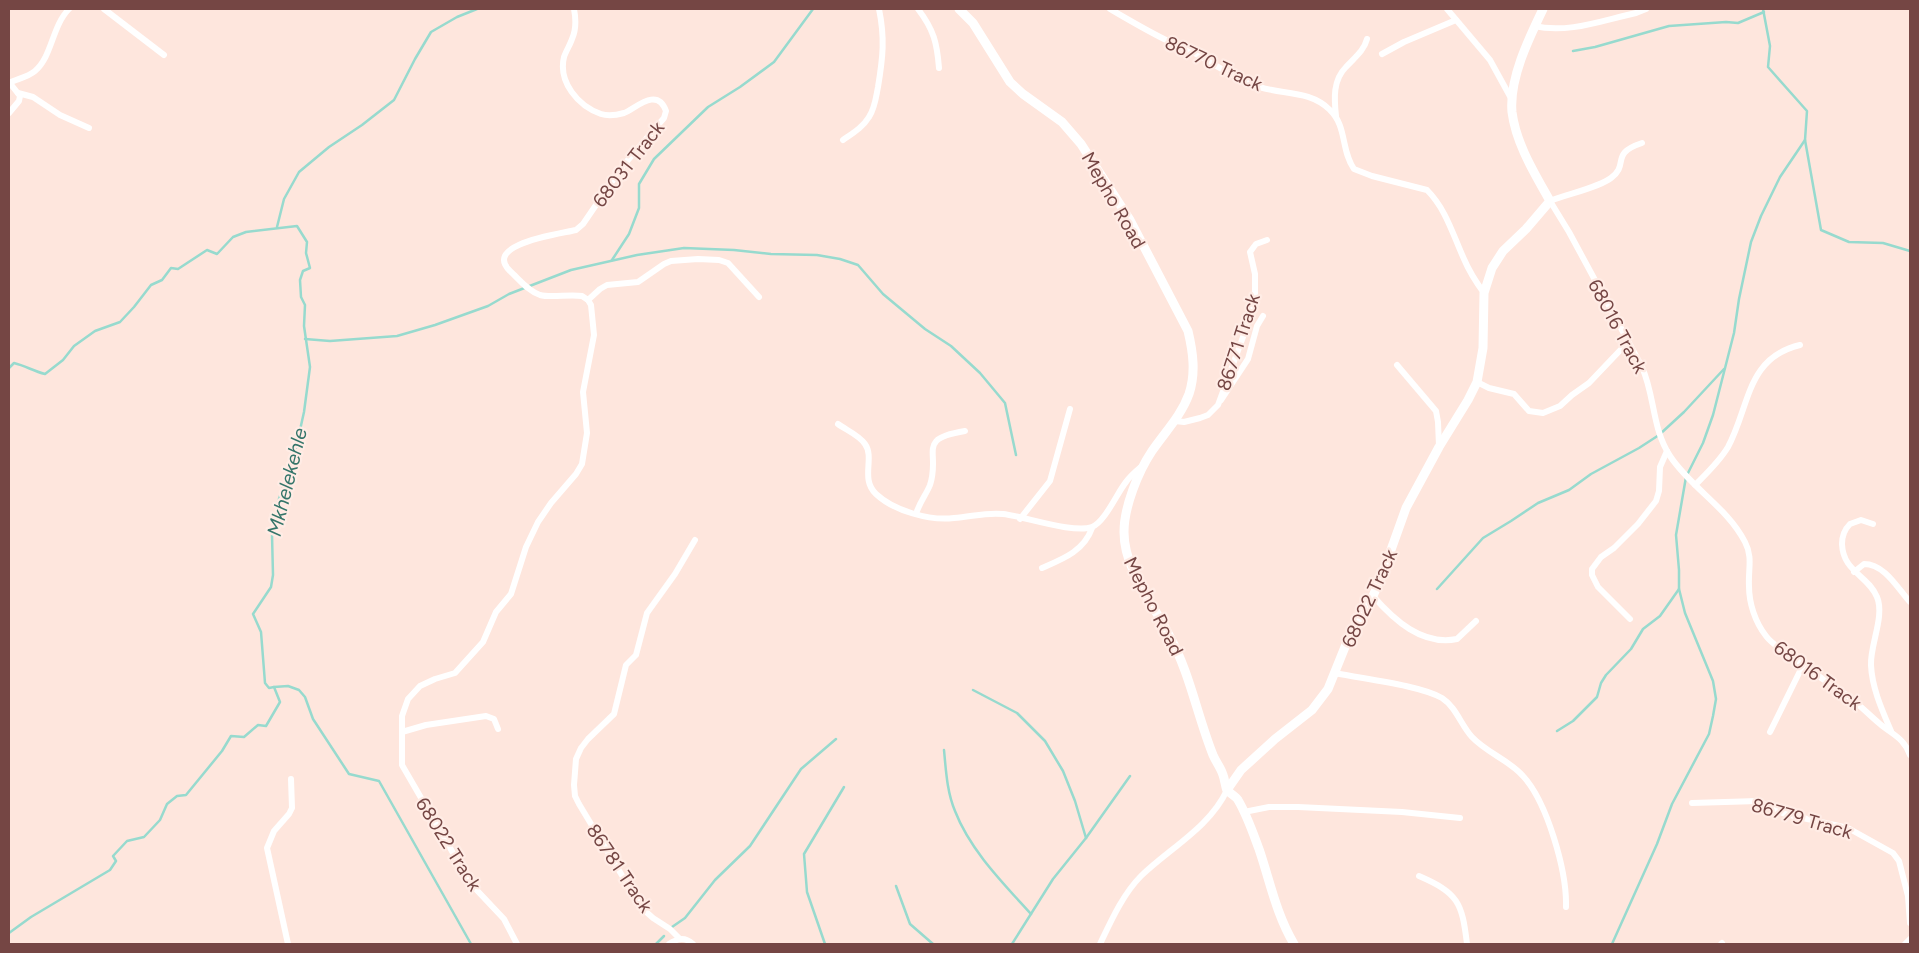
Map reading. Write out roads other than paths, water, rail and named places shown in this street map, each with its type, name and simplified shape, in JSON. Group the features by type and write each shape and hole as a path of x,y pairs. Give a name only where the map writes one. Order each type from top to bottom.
{"street":[{"path":"9,113 20,96 9,83 37,69 42,62 54,31 69,9"},
{"path":"104,9 164,55"},
{"name":"68031 Track","path":"574,9 573,37 564,56 563,68 567,86 572,93 583,104 605,115 623,113 645,100 658,102 666,111 664,118 627,162 583,224 576,230 512,247 504,255 505,266 528,288 538,294 582,296 588,300"},
{"path":"843,140 858,129 870,116 875,104 884,53 879,9"},
{"path":"918,9 933,32 937,45 939,68"},
{"name":"Mepho Road","path":"959,9 973,23 1010,82 1023,94 1062,122 1081,144 1130,220 1188,331 1194,368 1188,396 1175,421 1145,462 1138,475 1124,531 1126,548 1130,563 1140,583 1178,650 1209,743 1228,790 1237,798 1244,812 1261,857 1279,915 1294,944"},
{"name":"86770 Track","path":"1110,9 1155,35 1196,54 1251,84 1303,95 1323,104 1336,117"},
{"name":"68016 Track","path":"1447,9 1490,60 1512,102 1518,138 1550,201 1569,232 1646,376 1656,426 1667,451 1678,467 1733,522 1745,543 1750,563 1750,596 1756,620 1761,630 1767,638 1803,666 1856,702 1904,742 1910,755"},
{"path":"1512,102 1521,60 1534,26 1543,9"},
{"path":"1534,26 1554,29 1582,26 1646,9"},
{"path":"1382,54 1404,42 1456,20"},
{"path":"1367,39 1366,44 1356,58 1340,75 1335,91 1336,117 1344,137 1348,158 1354,169 1372,176 1427,190 1442,209 1470,271 1484,293"},
{"path":"18,93 33,97 60,115 89,128"},
{"path":"1550,201 1603,183 1618,171 1622,154 1626,149 1642,143"},
{"name":"68022 Track","path":"1100,944 1123,901 1139,878 1211,815 1240,770 1319,702 1328,689 1349,637 1373,596 1390,556 1406,508 1439,447 1468,400 1476,382 1483,348 1484,293 1488,277 1503,251 1526,229 1550,201"},
{"name":"86771 Track","path":"1175,421 1184,422 1200,418 1208,415 1218,405 1243,337 1255,295 1255,274 1250,252 1256,244 1267,240"},
{"path":"498,729 494,719 486,716 426,725 402,732 402,716 404,707 414,692 427,682 450,675 459,669 483,642 496,612 511,594 526,547 538,522 582,464 587,432 583,392 594,335 592,312 588,300 607,285 638,282 670,261 698,259 712,259 728,264 759,297"},
{"path":"1218,405 1248,359 1257,326 1263,316"},
{"path":"1476,382 1489,388 1514,394 1529,411 1548,412 1560,406 1589,383 1628,342"},
{"path":"1695,485 1716,464 1728,445 1751,387 1768,360 1782,350 1800,345"},
{"path":"1397,365 1436,411 1439,447"},
{"path":"1020,519 1050,481 1070,409"},
{"path":"838,424 862,440 866,445 869,482 876,494 894,507 937,518 952,519 991,513 1006,514 1020,519 1074,528 1092,528"},
{"path":"916,514 919,502 930,485 936,440 946,434 965,432"},
{"path":"1630,620 1598,588 1592,575 1592,569 1601,556 1614,548 1629,533 1656,501 1659,491 1660,467 1667,451"},
{"path":"1042,568 1076,551 1090,534 1092,528 1101,520 1125,483 1145,462"},
{"path":"1873,524 1861,520 1855,521 1845,529 1843,550 1845,560 1854,572 1873,589 1877,597 1878,617 1871,664 1876,691 1891,732"},
{"name":"86781 Track","path":"680,939 670,929 644,910 584,814 575,796 574,785 576,759 581,748 614,714 626,665 636,655 647,613 675,574 695,540"},
{"path":"1854,572 1864,564 1874,566 1891,579 1910,602"},
{"path":"1373,596 1401,625 1426,636 1440,639 1457,638 1476,622"},
{"path":"1770,732 1803,666"},
{"path":"1335,673 1419,690 1442,698 1451,706 1473,738 1524,776 1534,791 1553,834 1565,882 1566,907"},
{"name":"68022 Track","path":"402,732 402,765 471,884 504,919 517,944"},
{"path":"288,944 267,848 274,831 292,808 291,779"},
{"name":"86779 Track","path":"1692,803 1758,801 1785,814 1848,828 1893,853 1899,861 1908,896 1910,923"},
{"path":"1244,812 1269,807 1298,807 1402,812 1460,818"},
{"path":"1419,876 1442,887 1451,893 1457,901 1467,944"},
{"path":"669,944 680,939 686,939 694,944"},
{"path":"1906,944 1910,939"}],"waterway":[{"path":"277,227 284,199 299,172 329,147 362,125 394,100 431,32 457,17 477,9"},
{"path":"612,260 629,234 639,208 639,184 654,159 708,107 740,87 774,62 813,9"},
{"path":"1763,9 1770,46 1768,67 1807,111 1805,140 1821,230 1849,242 1883,243 1910,251"},
{"path":"1573,51 1595,47 1669,26 1726,22 1738,23 1764,12"},
{"path":"1612,944 1657,844 1672,804 1709,734 1716,699 1713,681 1685,613 1679,589 1676,535 1686,477 1703,443 1713,415 1734,333 1751,242 1780,177 1805,140"},
{"name":"Mkhelekehle","path":"9,368 14,363 45,374 63,360 74,346 95,331 120,322 151,285 162,280 171,268 178,269 207,250 217,254 233,237 246,232 297,226 307,242 306,253 310,268 303,271 300,280 301,297 305,305 304,326 310,367 304,412 296,448 278,502 278,522 272,535 273,575 271,587 253,614 261,632 265,683 269,688 274,687 280,702 266,726 258,725 244,737 231,736 222,751 186,795 177,796 167,804 160,820 144,837 127,841 113,856 116,861 110,870 31,917 9,933"},
{"path":"305,339 330,341 397,336 488,306 509,294 571,270 637,255 684,248 817,255 840,259 858,265 883,294 925,329 951,346 980,373 1005,403 1016,455"},
{"path":"1437,589 1483,538 1538,503 1569,490 1591,474 1659,435 1684,412 1724,369"},
{"path":"1557,731 1573,721 1597,697 1601,683 1606,675 1631,649 1643,629 1660,616 1679,589"},
{"path":"274,687 288,686 299,690 305,697 313,719 349,774 379,781 471,944"},
{"path":"973,690 1017,713 1045,741 1063,771 1075,801 1086,838"},
{"path":"672,927 685,918 715,880 750,846 801,769 836,739"},
{"path":"944,750 950,796 961,825 988,866 1031,914"},
{"path":"1012,944 1053,879 1086,838 1130,776"},
{"path":"825,944 807,892 804,854 844,787"},
{"path":"896,886 910,924 933,944"},
{"path":"656,944 664,936"}]}
